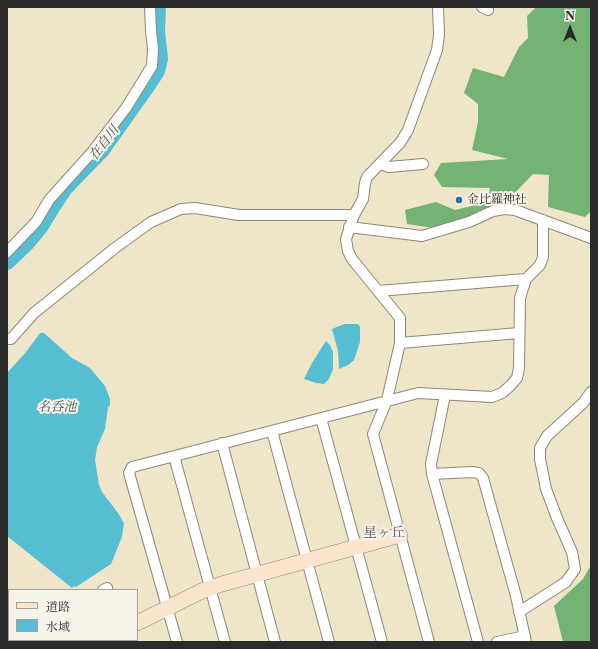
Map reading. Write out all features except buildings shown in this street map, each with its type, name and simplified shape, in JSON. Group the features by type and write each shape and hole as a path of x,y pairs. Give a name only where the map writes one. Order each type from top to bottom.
{"street":[{"path":"7,252 36,222 49,200 94,150 126,108 152,66 153,49 150,7"},
{"path":"429,642 373,434 387,400 400,343 400,318 352,259 348,251 346,239 354,215 363,199 367,177 400,143 408,130 437,50 439,35 438,7"},
{"path":"380,164 389,167 423,164"},
{"path":"7,339 11,339 34,313 114,248 151,222 181,209 194,208 239,215 354,215"},
{"path":"349,228 422,236 469,222 493,211 504,209 515,210 591,238"},
{"path":"177,642 129,473 132,467 418,393 492,397 502,393 517,378 519,368 520,298 522,287 526,279 540,265 544,257 543,220"},
{"path":"378,291 526,279"},
{"path":"400,343 519,333"},
{"path":"519,612 566,582 575,569 572,552 546,489 540,459 540,448 546,436 583,403 591,392"},
{"path":"445,395 431,464 432,474 478,642"},
{"path":"321,418 382,642"},
{"path":"272,430 329,642"},
{"path":"222,443 275,642"},
{"path":"174,456 225,642"},
{"path":"432,474 472,472 479,473 483,478 525,639 498,642"},
{"path":"138,622 210,588 400,535"}],"green space":[{"path":"536,7 591,7 591,211 585,217 548,207 549,175 533,174 510,198 471,217 434,228 407,224 405,210 436,202 455,210 488,202 490,188 442,187 434,175 441,163 508,159 472,150 478,122 478,104 464,93 473,68 504,77 519,47 528,38 527,16"},
{"path":"591,565 591,642 563,642 554,606 583,579"}],"water":[{"path":"344,324 359,325 360,342 354,360 348,365 339,369 338,351 332,329"},
{"name":"名呑池","path":"40,333 44,333 72,358 90,368 105,386 110,399 105,429 97,447 95,460 99,485 102,492 124,523 122,537 111,564 76,587 74,586 72,588 7,536 7,373 26,352"},
{"path":"326,341 330,345 333,352 333,369 329,379 324,384 304,379 312,363"}],"waterway":[{"name":"在自川","path":"7,262 27,243 41,226 65,188 101,151 157,71 160,59 157,31 158,7"}],"place":[{"name":"金比羅神社","path":"459,200"}],"district":[{"name":"星ヶ丘","path":"384,533"}]}
